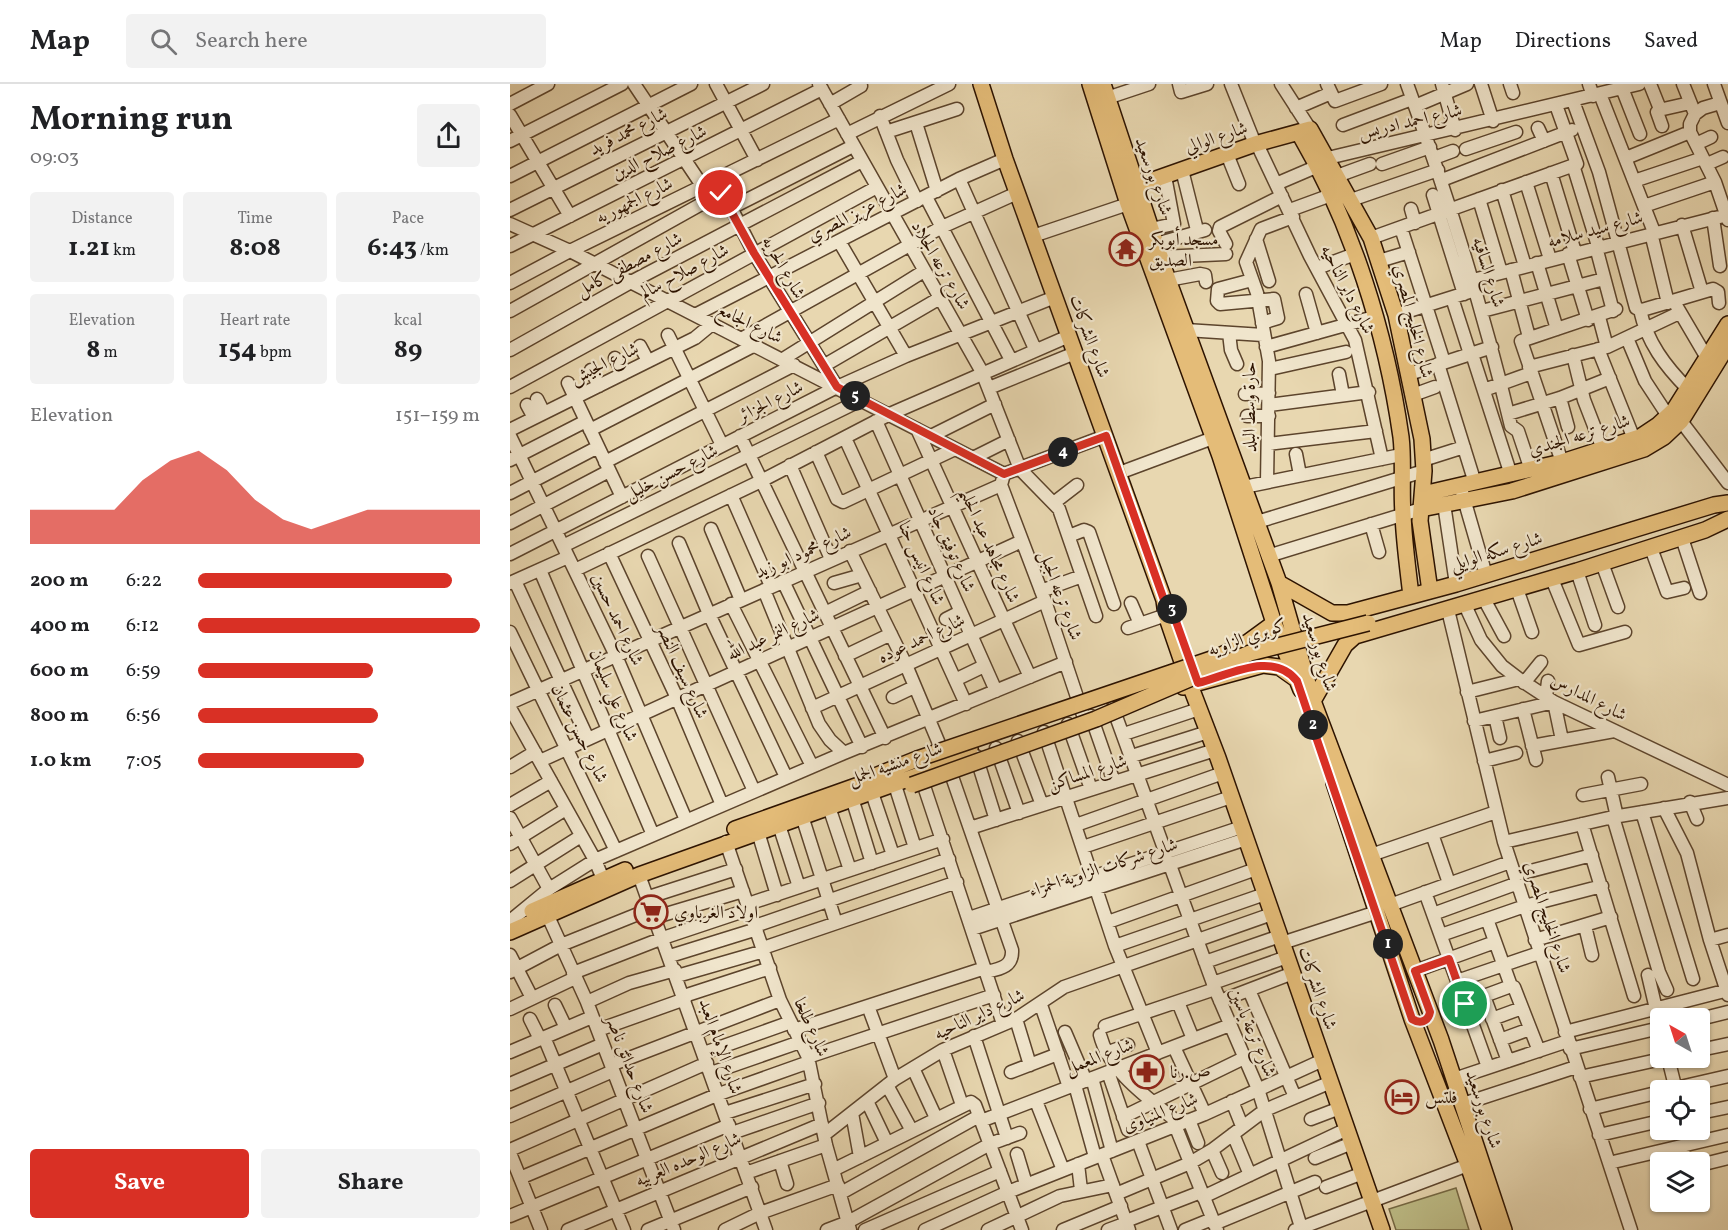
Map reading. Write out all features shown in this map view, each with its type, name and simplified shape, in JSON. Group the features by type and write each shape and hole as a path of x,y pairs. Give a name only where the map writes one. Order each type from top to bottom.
{"main road":[{"name":"شارع الشركات","path":"981,84 1005,159 1106,436 1165,607 1171,608 1192,677 1199,709 1382,1230"},
{"name":"شارع بورسعيد","path":"1089,84 1128,204 1214,438 1274,623 1384,909 1415,971 1463,1104 1504,1230"},
{"name":"شارع بورسعيد","path":"1105,91 1168,280 1279,583 1313,701 1371,855 1412,1019 1468,1165 1490,1230"},
{"name":"شارع الوالي","path":"1136,186 1256,144 1304,131"},
{"name":"شارع الخليج المصري","path":"1304,131 1323,162 1337,176 1371,238 1396,315 1413,395 1424,465 1421,531 1430,591"},
{"name":"شارع الخليج المصري","path":"1323,162 1331,195 1354,254 1374,317 1390,378 1401,456 1403,514 1411,596"},
{"name":"شارع ترعه الجندي","path":"1422,502 1444,504 1466,490 1512,492 1644,449 1664,437 1688,388 1718,362 1728,324"},
{"name":"شارع ترعه الجندي","path":"1422,502 1634,439 1674,419 1718,362 1728,345"},
{"name":"شارع سكه الوايلي","path":"1279,583 1332,613 1348,613 1456,584 1714,505 1728,504"},
{"name":"كوبري الزاويه","path":"870,789 916,759 1250,645 1474,586 1715,512 1728,504"},
{"name":"كوبري الزاويه","path":"896,786 1096,719 1259,650 1483,592 1728,518"},
{"path":"1313,701 1350,639 1362,633 1465,605 1651,548 1682,538 1728,518"},
{"path":"1348,613 1339,624 1340,631 1350,639"},
{"name":"شارع منشيه الجمل","path":"510,921 603,879 870,789 976,756 1068,724 1086,714 1113,708 1192,677 1274,623"},
{"path":"1244,644 1250,646 1255,654 1254,664 1249,669"},
{"name":"شارع منشيه الجمل","path":"916,780 948,764 1192,677 1263,665 1279,667 1297,681"},
{"name":"شارع الشركات","path":"1192,677 1219,740 1219,761"},
{"name":"شارع منشيه الجمل","path":"510,932 639,875 829,807 870,789 896,786"},
{"path":"1412,1019 1425,1021 1430,1012"},
{"path":"1422,1045 1430,1038 1441,1040"}],"street":[{"path":"510,104 548,84"},
{"path":"516,138 622,84"},
{"path":"634,84 704,186 721,193"},
{"path":"510,176 691,84"},
{"path":"716,84 757,160"},
{"name":"شارع محمد فريد","path":"510,210 763,84"},
{"path":"731,208 850,140 880,116 949,84"},
{"path":"1105,91 1149,84"},
{"path":"1179,84 1181,92 1203,85"},
{"name":"شارع داير الناحيه","path":"1231,84 1256,144 1317,268 1348,324 1359,353 1369,392 1382,459"},
{"name":"شارع الخليج المصري","path":"1281,84 1296,108 1304,131"},
{"path":"1296,108 1332,90 1381,84"},
{"name":"شارع الساقيه","path":"1407,84 1451,209 1466,290 1482,311 1508,414 1531,470"},
{"path":"1343,125 1414,102 1443,89 1467,84"},
{"path":"1481,84 1492,121"},
{"path":"1650,84 1662,126"},
{"path":"1683,84 1693,108 1690,124 1693,138 1720,185 1727,215"},
{"path":"1714,84 1728,123"},
{"path":"830,104 861,86"},
{"path":"1629,86 1640,135"},
{"name":"شارع احمد ادريس","path":"1276,184 1323,162 1434,158 1457,130 1573,101 1594,91 1629,86"},
{"name":"شارع ترعه الجلاد","path":"821,87 982,372 1020,469"},
{"name":"شارع صلاح الدين","path":"510,246 741,131 821,87"},
{"path":"1443,89 1462,152"},
{"path":"1594,91 1626,158 1644,206 1653,232 1651,256 1671,302 1718,362"},
{"path":"1573,101 1620,241 1636,308 1640,310 1645,330 1658,353 1688,388"},
{"path":"1659,110 1703,108 1720,104"},
{"path":"1556,105 1566,132 1604,279 1615,310 1521,341 1562,462"},
{"path":"886,132 957,110"},
{"path":"510,116 516,138 538,162 570,216"},
{"path":"880,116 886,132 927,196 1011,360"},
{"path":"1509,116 1523,149"},
{"name":"شارع الجمهوريه","path":"510,283 570,251 839,119"},
{"path":"916,123 927,196"},
{"path":"1337,176 1376,164 1523,149 1582,126"},
{"path":"1538,128 1544,141"},
{"path":"1351,200 1434,158 1462,152 1516,132"},
{"path":"1626,158 1693,138 1711,136"},
{"path":"1227,154 1239,184"},
{"path":"1634,181 1723,158"},
{"name":"شارع عزيز المصري","path":"695,315 959,179 1005,159"},
{"name":"شارع مصطفى كامل","path":"510,350 631,282 862,161"},
{"path":"1371,238 1396,226 1415,223 1575,164"},
{"path":"1156,243 1201,228 1182,170"},
{"path":"1551,173 1578,287 1593,319 1610,378 1634,439"},
{"path":"1156,243 1173,224 1165,176"},
{"path":"959,179 1035,349"},
{"path":"1526,182 1550,259"},
{"path":"1644,206 1720,185"},
{"name":"شارع صلاح سالم","path":"510,387 877,187"},
{"path":"1502,190 1531,264 1547,295 1557,329"},
{"path":"510,311 721,193"},
{"name":"شارع الحريه","path":"721,193 768,277 837,387"},
{"path":"742,338 942,227 1017,193"},
{"path":"1269,282 1256,238 1261,228 1331,195"},
{"path":"1433,195 1466,290 1471,354 1511,475"},
{"path":"1156,243 1226,249 1219,231 1220,226 1282,196"},
{"path":"1479,199 1520,303 1530,337"},
{"path":"1033,236 1128,204"},
{"path":"1411,209 1415,223"},
{"name":"شارع سيد سلامه","path":"1396,315 1466,290 1506,271 1727,215"},
{"path":"1713,218 1720,266"},
{"name":"شارع الجامع","path":"510,224 570,251 890,414 973,458 1003,480"},
{"path":"1682,225 1701,292"},
{"path":"1396,226 1408,252 1426,306 1464,447 1466,490 1486,575"},
{"name":"حارة وسط البلد","path":"1256,238 1246,262 1258,302 1270,369 1267,482"},
{"path":"839,241 906,356"},
{"path":"1379,261 1408,252"},
{"path":"1317,268 1354,254"},
{"path":"510,523 544,506 607,466 789,362 810,343 924,270"},
{"path":"1168,280 1200,274 1205,275 1206,282"},
{"path":"1482,311 1520,303 1604,279"},
{"path":"1252,280 1218,289 1217,302 1220,304 1275,301 1278,318 1264,335"},
{"path":"1640,310 1701,292 1716,290 1719,303"},
{"path":"1306,294 1317,333"},
{"name":"شارع الجزائر","path":"510,554 837,387 906,356 1055,297"},
{"path":"825,365 940,298"},
{"path":"1484,390 1530,370 1602,348 1679,313"},
{"path":"1186,330 1264,335 1317,333 1374,317"},
{"name":"شارع الجيش","path":"510,430 695,338 712,324"},
{"path":"1229,333 1231,350 1237,364"},
{"path":"668,335 722,445"},
{"path":"575,570 761,481 890,414 1069,336"},
{"path":"1627,338 1645,381 1728,483"},
{"path":"515,458 690,379 755,345"},
{"path":"640,346 648,362"},
{"path":"1409,374 1492,347"},
{"path":"1270,369 1346,352"},
{"path":"989,388 1075,353"},
{"path":"1573,355 1581,389 1603,449"},
{"path":"615,358 623,374"},
{"path":"591,370 598,386"},
{"path":"1339,374 1343,395"},
{"path":"1508,414 1560,398 1610,378"},
{"path":"568,382 622,497"},
{"path":"1413,395 1434,387"},
{"path":"1247,417 1269,405 1369,392"},
{"path":"1245,394 1269,405"},
{"path":"1560,398 1568,427"},
{"name":"شارع حسن خليل","path":"513,582 540,570 566,551 748,454 861,400"},
{"path":"532,402 539,415"},
{"path":"931,436 995,404"},
{"name":"شارع توفيق جاد","path":"876,422 996,691"},
{"name":"شارع مجاهد عبد الحليم","path":"917,429 1030,677"},
{"path":"1268,444 1333,432 1376,431"},
{"name":"شارع احمد حسين","path":"510,436 515,458 532,481 616,656 686,820"},
{"path":"740,436 885,738"},
{"name":"شارع محمود ابو زيد","path":"510,706 561,680 952,505 1020,469 1106,436"},
{"name":"شارع انيس حنا","path":"844,438 966,704"},
{"path":"1119,473 1214,438"},
{"path":"973,458 1009,440"},
{"path":"510,493 598,447"},
{"path":"1257,522 1402,476 1464,447"},
{"path":"816,452 837,499 843,502 955,449"},
{"path":"1244,487 1401,456"},
{"path":"1300,476 1297,458 1311,460"},
{"path":"790,465 831,559"},
{"path":"1020,469 1055,502 1096,616"},
{"name":"شارع ترعه الجبل","path":"1003,480 1065,662 1114,782"},
{"path":"1055,502 1077,485"},
{"path":"731,495 773,585 810,637 862,747"},
{"path":"1268,556 1403,514 1422,502"},
{"path":"1444,504 1456,584"},
{"path":"1371,524 1379,552"},
{"path":"711,529 759,660 812,766"},
{"path":"1069,536 1084,530 1089,532 1114,604"},
{"path":"1682,538 1700,593"},
{"name":"شارع النمر عبد الله","path":"510,767 567,748 609,730 1022,541"},
{"path":"679,543 709,614 786,777"},
{"path":"1651,548 1667,592 1684,588"},
{"path":"541,1230 516,1175 510,1152 792,1026 1007,966 1012,959 1012,950 948,764 906,665 850,551"},
{"name":"شارع سيف النصر","path":"609,553 677,698 722,805"},
{"path":"648,556 754,791"},
{"path":"1602,563 1618,607"},
{"name":"شارع علي سليمان","path":"540,570 653,834"},
{"path":"1577,571 1595,625"},
{"path":"834,583 862,575"},
{"name":"شارع احمد عوده","path":"812,708 1003,620 1082,576"},
{"path":"1552,579 1579,645 1625,632"},
{"path":"513,582 588,739"},
{"path":"773,585 787,648 812,708 824,732 844,753"},
{"path":"1517,589 1532,632"},
{"path":"825,613 870,591"},
{"path":"1484,599 1504,636"},
{"path":"1131,603 1134,626 1165,607"},
{"name":"شارع المدارس","path":"1465,605 1481,640 1502,666 1521,681 1550,699 1728,785"},
{"name":"شارع الخليج المصري","path":"1448,610 1504,842 1631,1230"},
{"path":"946,620 960,612"},
{"name":"شارع حسن عثمان","path":"510,632 616,851"},
{"path":"845,656 891,634"},
{"name":"شارع منشيه الجمل","path":"595,860 812,766 885,738 1065,662"},
{"path":"1467,692 1521,681 1540,662"},
{"path":"955,680 984,666"},
{"path":"1548,681 1550,699 1563,720 1562,740"},
{"path":"893,697 914,687"},
{"path":"1474,721 1523,709 1550,699"},
{"path":"510,706 515,729 537,757 595,860 603,879"},
{"name":"شارع ترعة ياسين","path":"1113,708 1216,991 1258,1089 1291,1192 1297,1229"},
{"path":"1124,734 1199,709"},
{"path":"1523,709 1536,760"},
{"path":"1495,716 1500,738"},
{"path":"1068,724 1091,789"},
{"path":"1532,746 1614,731"},
{"path":"1044,732 1115,946 1158,1053"},
{"path":"1132,756 1208,732"},
{"path":"1018,741 1042,805"},
{"path":"996,748 1019,813"},
{"path":"1484,761 1516,753"},
{"path":"976,756 996,820"},
{"path":"1076,825 1147,800 1219,761"},
{"name":"شارع المساكن","path":"970,828 1138,774 1219,761"},
{"path":"1608,777 1615,817 1653,973 1656,1008"},
{"path":"916,780 943,839 1003,1024"},
{"path":"510,804 550,781"},
{"path":"1583,795 1641,784"},
{"path":"896,786 915,848"},
{"path":"870,789 893,855"},
{"path":"854,797 872,862"},
{"path":"1083,847 1231,797"},
{"path":"1504,842 1690,802 1728,798"},
{"path":"1690,802 1697,819"},
{"path":"829,807 850,870"},
{"path":"1660,1008 1728,992 1723,963 1710,940 1687,853 1664,808"},
{"path":"510,844 566,809"},
{"path":"1371,855 1496,812"},
{"path":"1642,812 1693,979"},
{"path":"802,816 837,923"},
{"path":"510,818 549,889"},
{"path":"1582,824 1634,996"},
{"path":"778,825 799,887"},
{"path":"758,832 777,895"},
{"name":"شارع شركات الزاوية الحمراء","path":"970,924 1244,833"},
{"path":"1432,834 1449,883"},
{"path":"510,881 581,836"},
{"path":"510,1009 574,975 663,938 799,887 943,839"},
{"name":"شارع طلخا","path":"726,843 780,1000 808,1060 824,1134 849,1226"},
{"path":"1433,914 1516,879 1592,855"},
{"path":"670,956 949,859"},
{"path":"510,921 549,889 595,860"},
{"path":"1205,962 1283,945 1510,862"},
{"path":"514,970 561,945 736,869"},
{"path":"1108,922 1256,869"},
{"name":"شارع الإمام العبد","path":"639,875 670,956 766,1230"},
{"path":"587,1002 629,983 763,950 957,882"},
{"path":"1441,935 1525,906 1602,886"},
{"path":"652,907 743,891"},
{"path":"1425,892 1488,1067"},
{"path":"1115,946 1265,894"},
{"name":"شارع حدائق ناصر","path":"547,914 587,1002 673,1225"},
{"name":"شارع داير الناحيه","path":"824,1134 891,1082 913,1068 943,1050 1016,1019 1041,1005 1064,987 1272,914"},
{"path":"1457,981 1503,965 1537,946 1611,917"},
{"path":"1487,919 1511,986 1514,987 1539,1051"},
{"path":"1585,926 1592,955"},
{"path":"1710,940 1728,935"},
{"path":"1415,971 1496,942"},
{"path":"1216,991 1283,945"},
{"path":"510,955 514,970 532,998"},
{"path":"598,1030 770,968"},
{"path":"1128,1130 1123,1117 1114,1070 1106,1053 1102,1030 1178,1002 1216,991 1249,990 1293,973"},
{"path":"1630,980 1653,973"},
{"path":"1653,973 1667,990"},
{"path":"1465,1004 1511,986"},
{"path":"1249,990 1295,1097"},
{"path":"516,1175 590,1148 808,1060 994,995"},
{"path":"1484,996 1508,1061"},
{"path":"510,1116 567,1092 612,1068 780,1000"},
{"path":"1178,1002 1193,1040"},
{"path":"555,1005 566,1028"},
{"path":"1041,1005 1058,1054 1080,1083 1103,1154"},
{"path":"868,1006 891,1082 912,1131"},
{"path":"1492,1019 1522,1008"},
{"path":"1454,1079 1650,1011"},
{"path":"1710,1016 1728,1012"},
{"path":"510,1052 592,1017"},
{"path":"530,1019 556,1064 624,1230"},
{"path":"1016,1019 1030,1065"},
{"name":"شارع المعمل","path":"975,1112 1001,1114 1230,1025"},
{"path":"1500,1040 1530,1029"},
{"path":"1568,1041 1650,1029"},
{"path":"1065,1032 1127,1225"},
{"path":"827,1230 849,1226 990,1144 1013,1136 1001,1114 975,1036"},
{"path":"707,1063 800,1042"},
{"path":"510,1084 603,1044"},
{"path":"1710,1048 1728,1044"},
{"path":"1106,1053 1128,1045"},
{"path":"1174,1047 1205,1114"},
{"path":"943,1050 990,1144 1022,1230"},
{"path":"1011,1072 1058,1054"},
{"path":"1123,1117 1244,1058"},
{"name":"شارع المنياوى","path":"925,1230 1026,1184 1205,1114 1323,1060"},
{"path":"1463,1104 1578,1072 1650,1061"},
{"path":"913,1068 936,1118"},
{"path":"1114,1070 1181,1123 1198,1143"},
{"path":"1710,1081 1728,1076"},
{"path":"1063,1230 1117,1195 1190,1163 1212,1150 1265,1110 1331,1082"},
{"path":"510,1216 729,1124 814,1084"},
{"path":"1590,1108 1650,1094"},
{"path":"867,1101 887,1143"},
{"path":"1036,1101 1058,1172 1060,1196"},
{"path":"1232,1101 1237,1130 1250,1174"},
{"path":"729,1124 819,1103"},
{"path":"1710,1111 1728,1107"},
{"path":"1311,1119 1340,1108"},
{"path":"833,1170 936,1118 975,1112"},
{"path":"725,1230 760,1213 840,1189 975,1112"},
{"path":"852,1113 860,1157"},
{"path":"1181,1123 1190,1163 1214,1224"},
{"path":"1599,1136 1650,1123"},
{"path":"746,1173 780,1161 824,1134"},
{"name":"شارع الوحده العربيه","path":"568,1230 740,1156 824,1134"},
{"path":"1609,1163 1728,1135"},
{"path":"1315,1158 1350,1136"},
{"path":"1108,1230 1127,1225 1162,1207 1202,1194 1281,1160 1350,1136"},
{"path":"1138,1141 1171,1230"},
{"path":"1682,1146 1684,1152"},
{"path":"1212,1150 1222,1173"},
{"path":"1017,1154 1026,1184"},
{"path":"1710,1162 1728,1158"},
{"path":"780,1161 788,1184"},
{"path":"1078,1164 1081,1190"},
{"path":"1297,1229 1468,1165"},
{"path":"865,1230 1000,1171"},
{"path":"1185,1230 1214,1224 1291,1192 1363,1173"},
{"path":"648,1230 673,1225 752,1187"},
{"path":"987,1230 1060,1196 1081,1190 1117,1195"}],"shaded area":[{"path":"1456,1188 1469,1230 1396,1230 1389,1209"}],"place":[{"name":"مسجد أبوبكر الصديق","path":"1126,249"},
{"name":"اولاد الغرباوي","path":"651,912"},
{"name":"ص.رنا","path":"1147,1072"},
{"name":"فلتس","path":"1402,1097"}],"route":[{"path":"721,193 725,196 754,253 837,387 1004,474 1106,436 1164,600 1171,608 1198,683 1263,665 1279,667 1293,675 1334,785 1412,1019 1416,1022 1425,1021 1430,1012 1415,971 1449,959 1465,1004"}]}
